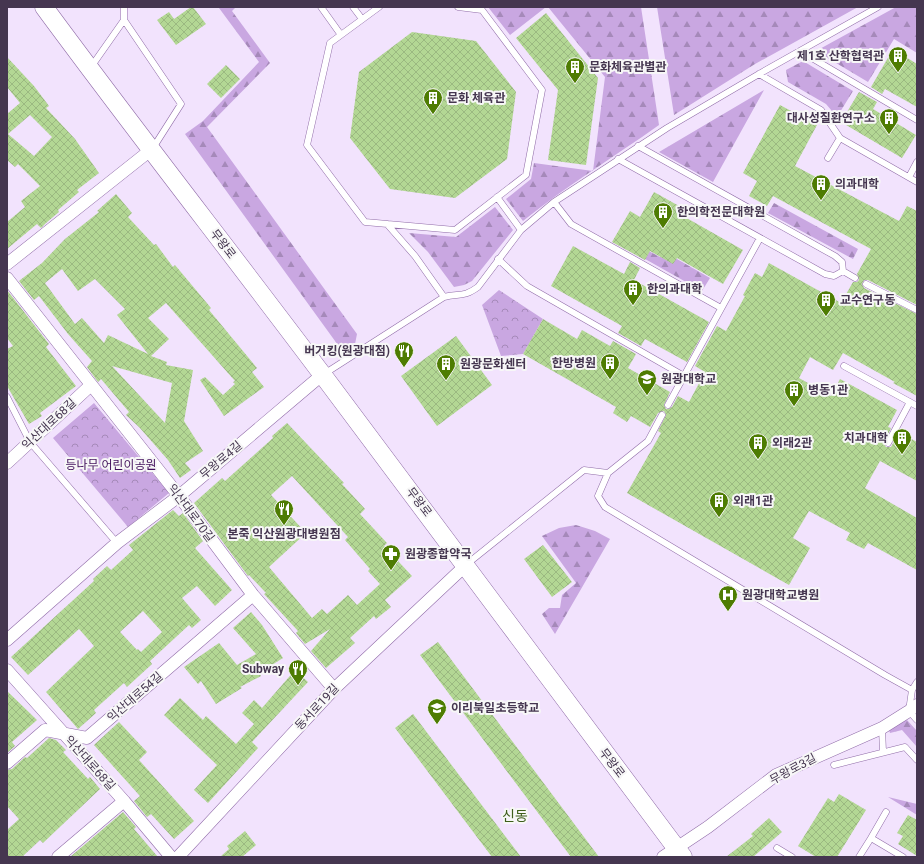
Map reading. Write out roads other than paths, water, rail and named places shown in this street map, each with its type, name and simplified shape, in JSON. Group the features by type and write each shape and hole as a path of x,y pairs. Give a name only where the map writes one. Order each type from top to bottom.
{"street":[{"name":"무왕로","path":"44,7 323,374 466,566 674,854"},
{"path":"7,264 152,149"},
{"name":"익산대로70길","path":"7,278 179,496 253,595 334,689"},
{"name":"무왕로4길","path":"7,640 118,543 179,496 323,374"},
{"name":"익산대로68길","path":"7,463 91,385"},
{"name":"동서로19길","path":"178,857 334,689 466,566"},
{"name":"익산대로54길","path":"7,763 45,730 88,738 253,595"},
{"name":"익산대로68길","path":"7,670 124,801 171,857"},
{"name":"무왕로3길","path":"674,854 776,775 802,762 882,728 914,712"},
{"path":"58,857 124,801"}],"lane":[{"path":"124,7 124,20 181,104 152,149"},
{"path":"321,7 341,35"},
{"path":"354,7 362,19"},
{"path":"379,7 330,43 307,145 365,222 455,230 526,176 542,90 482,10 458,7"},
{"path":"323,374 444,297 459,296 469,293 478,287 521,230 554,202 618,159 800,50 878,7"},
{"path":"90,69 124,20"},
{"path":"800,50 917,120"},
{"path":"759,74 821,110 840,138 917,182"},
{"path":"828,158 840,138"},
{"path":"638,146 835,256 842,262 843,271"},
{"path":"618,159 825,274 834,276 843,271"},
{"path":"909,177 917,162"},
{"path":"497,197 521,230"},
{"path":"554,202 571,224 721,308"},
{"path":"386,224 415,256 444,297"},
{"path":"668,405 760,238"},
{"path":"498,260 527,286 684,376"},
{"path":"843,271 855,278"},
{"path":"866,284 917,310"},
{"path":"844,366 917,406"},
{"path":"7,397 30,442 118,543"},
{"path":"888,443 910,402"},
{"path":"662,415 648,441 608,473 598,496 605,507 912,690"},
{"path":"466,566 584,470 608,473"},
{"path":"914,712 912,690 917,682"},
{"path":"882,728 884,752"},
{"path":"834,765 906,747 917,760"},
{"path":"859,857 886,812"},
{"path":"871,838 903,857"},
{"path":"777,848 792,857"}],"place":[{"name":"제1호 산학협력관","path":"898,73"},
{"name":"문화체육관별관","path":"575,84"},
{"name":"문화 체육관","path":"433,115"},
{"name":"대사성질환연구소","path":"889,135"},
{"name":"의과대학","path":"821,201"},
{"name":"한의학전문대학원","path":"663,229"},
{"name":"한의과대학","path":"633,306"},
{"name":"교수연구동","path":"826,317"},
{"name":"버거킹(원광대점)","path":"404,368"},
{"name":"한방병원","path":"610,380"},
{"name":"원광문화센터","path":"446,381"},
{"name":"원광대학교","path":"647,396"},
{"name":"병동1관","path":"794,407"},
{"name":"치과대학","path":"902,455"},
{"name":"외래2관","path":"758,460"},
{"name":"외래1관","path":"719,518"},
{"name":"본죽 익산원광대병원점","path":"284,526"},
{"name":"원광종합약국","path":"391,571"},
{"name":"원광대학교병원","path":"728,612"},
{"name":"Subway","path":"298,686"},
{"name":"이리북일초등학교","path":"437,725"}],"district":[{"name":"신동","path":"515,816"}],"park label":[{"name":"등나무 어린이공원","path":"111,465"}]}
